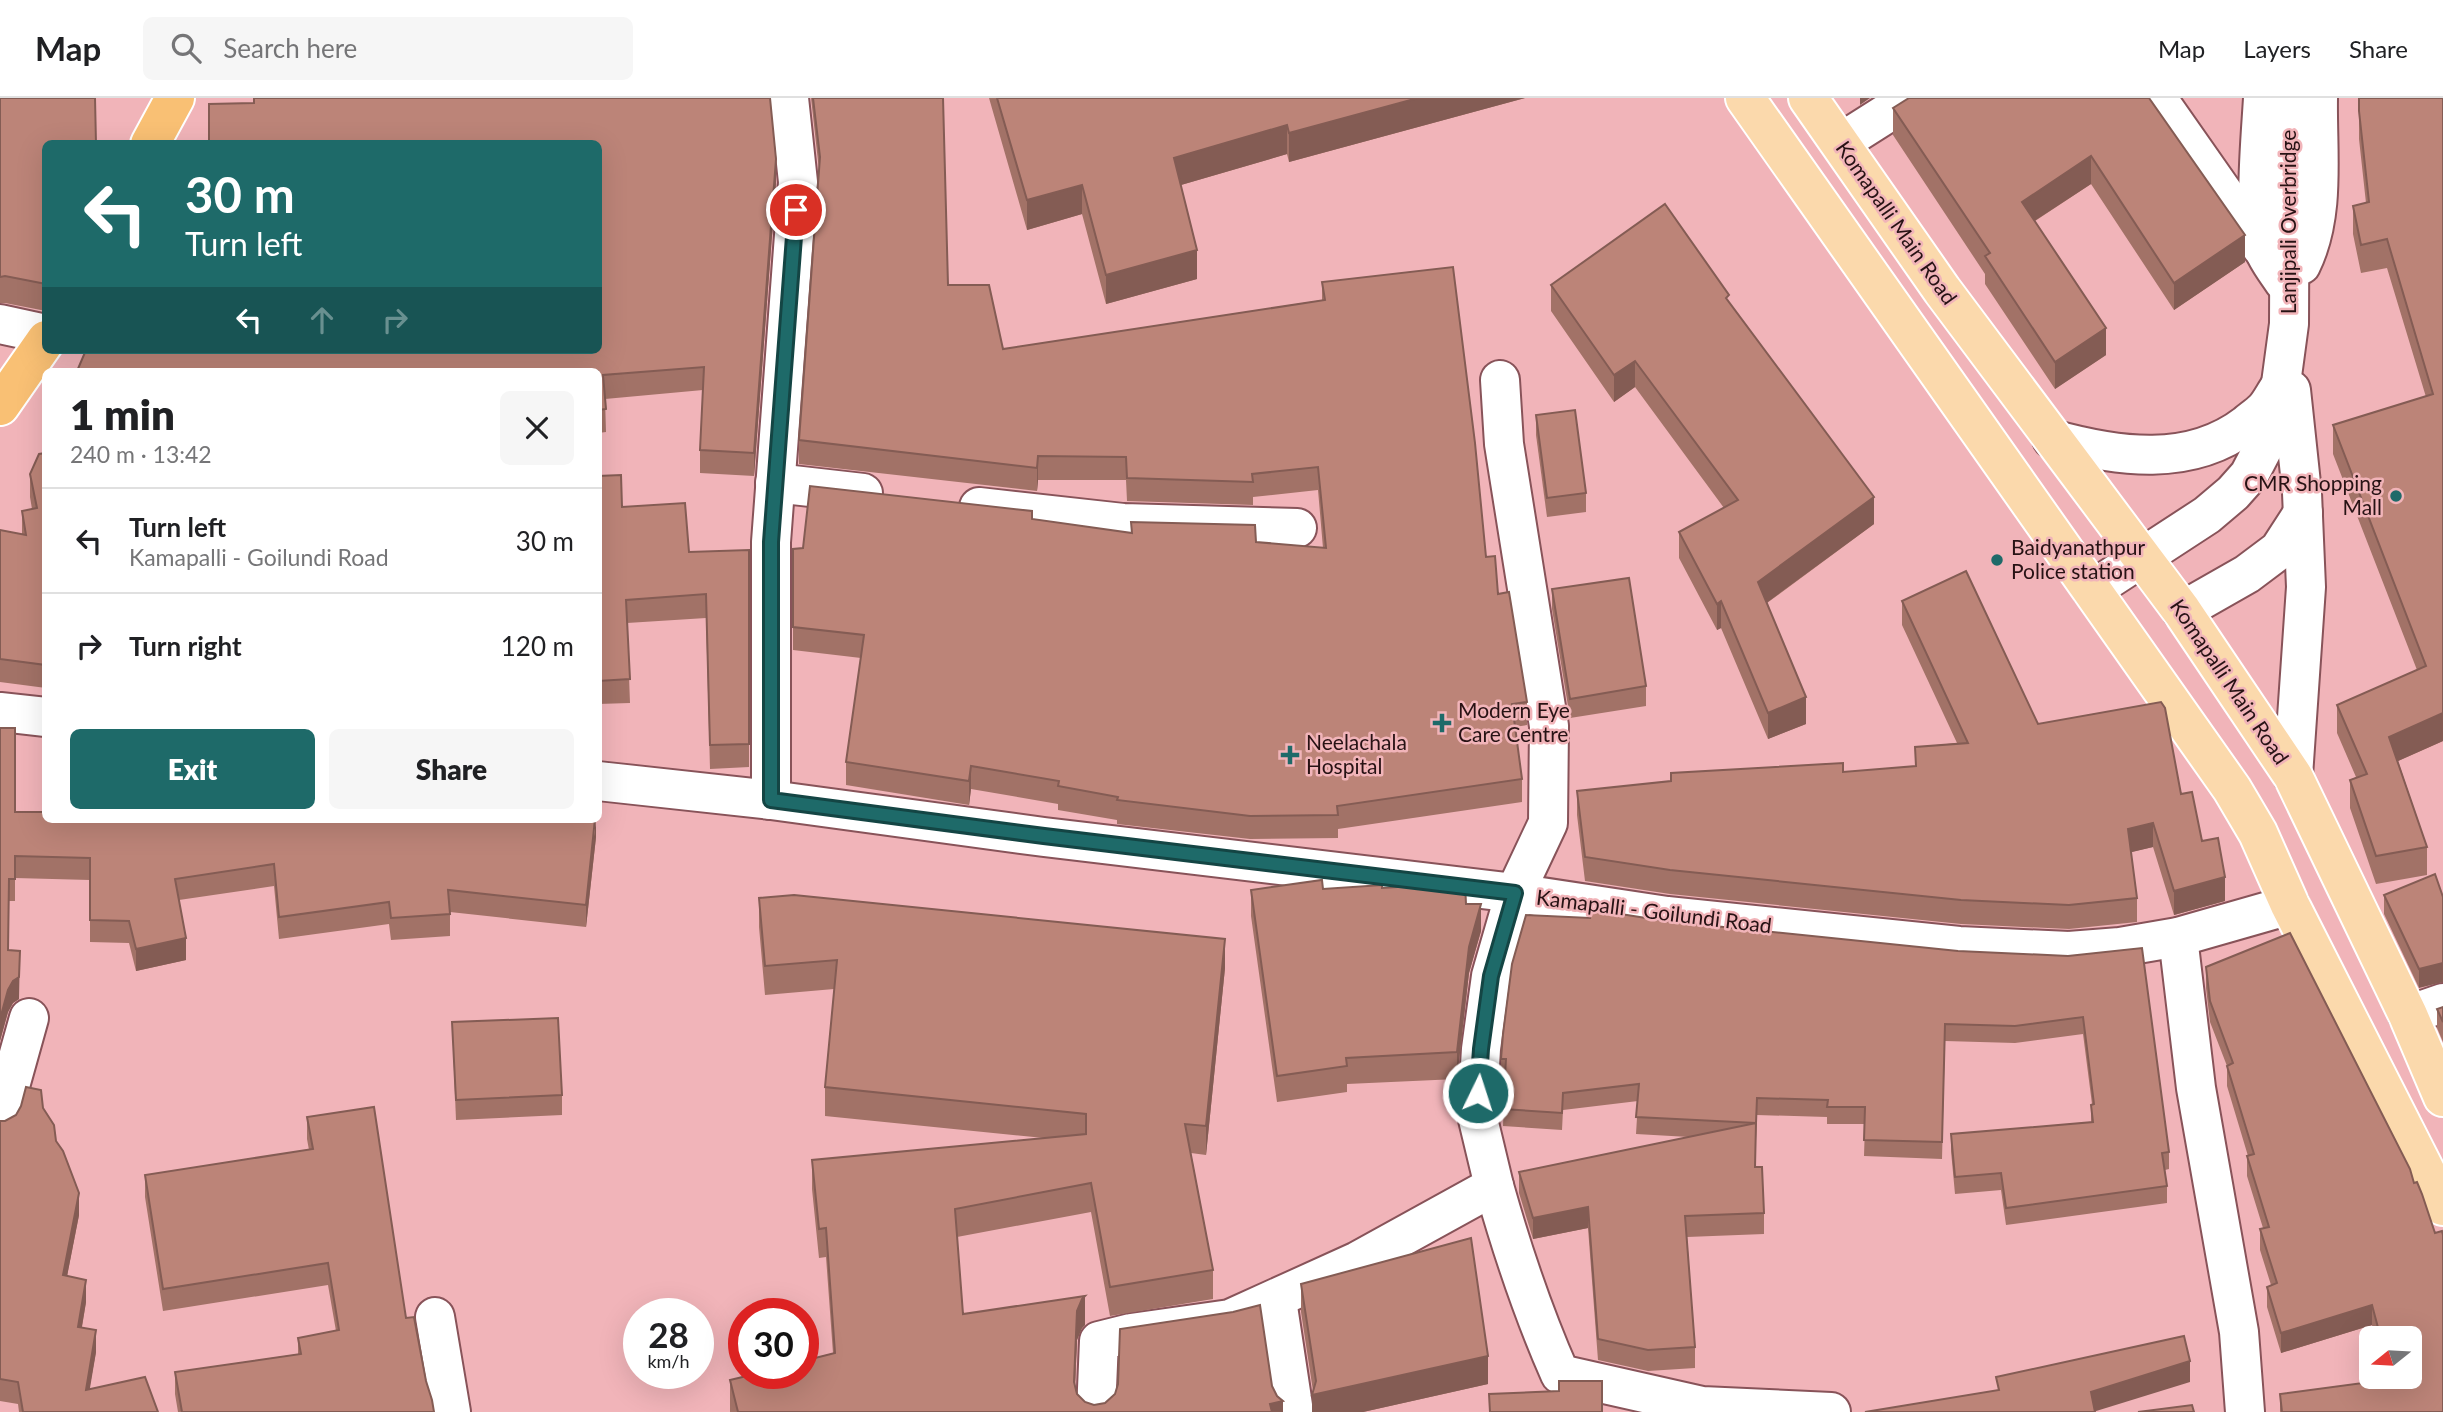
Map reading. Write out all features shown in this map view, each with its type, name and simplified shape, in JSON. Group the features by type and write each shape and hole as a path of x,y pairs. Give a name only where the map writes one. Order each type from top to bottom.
{"highway":[{"path":"152,140 175,98"},
{"path":"0,406 42,346"}],"main road":[{"path":"1745,98 2232,789 2258,833 2290,905 2443,1206"},
{"name":"Komapalli Main Road","path":"1808,98 1942,290 2143,556 2293,776 2426,1009 2443,1097"}],"street":[{"path":"771,800 771,542 799,182 789,98"},
{"path":"1840,143 1911,98"},
{"path":"2157,98 2289,289"},
{"path":"2263,98 2259,204 2266,253"},
{"name":"Lanjipali Overbridge","path":"2287,346 2290,98"},
{"path":"2289,289 2308,251 2317,212 2318,98"},
{"path":"0,324 42,333"},
{"path":"2092,590 2207,515 2249,475 2271,433 2277,413 2287,346"},
{"path":"2287,346 2303,513 2306,587 2293,776"},
{"path":"1500,380 1504,444 1549,726 1548,823 1515,893 1491,976 1481,1049 1477,1115 1506,1227 1537,1323 1560,1374 1702,1406 1831,1412"},
{"path":"2052,439 2112,452 2147,455 2181,453 2213,445 2238,431 2263,411 2279,388"},
{"path":"775,483 893,497"},
{"path":"945,503 1123,523 1297,528"},
{"path":"2182,611 2247,574 2279,550 2303,513"},
{"path":"0,712 42,717"},
{"name":"Kamapalli - Goilundi Road","path":"602,781 1515,893 1721,922 1959,946 2068,951 2120,947 2178,937 2290,905"},
{"path":"2178,937 2196,1088 2239,1332 2245,1412"},
{"path":"0,1122 29,1018"},
{"path":"1096,1412 1099,1341 1131,1333 1230,1319 1359,1261 1494,1186"},
{"path":"1277,1300 1294,1412"},
{"path":"435,1317 451,1412"}],"building":[{"path":"0,98 95,98 96,140 42,140 42,283 0,277"},
{"path":"254,98 770,98 776,159 754,453 700,450 704,367 603,375 606,409 602,410 602,368 78,368 84,354 602,354 602,140 209,140 209,104 254,103"},
{"path":"813,98 943,98 948,285 989,285 1003,349 1325,300 1322,282 1453,267 1486,557 1495,556 1498,594 1509,592 1527,702 1512,704 1522,779 1337,806 1338,815 1250,816 1117,800 1118,797 1058,786 1059,781 971,766 969,781 846,762 864,635 793,627 793,549 803,548 810,486 1032,511 1032,519 1132,533 1131,522 1255,525 1256,542 1326,548 1318,467 1252,474 1253,482 1127,478 1126,457 1038,456 1037,468 799,440 820,157"},
{"path":"997,98 1418,98 1289,133 1287,125 1174,158 1197,250 1106,275 1082,185 1027,200"},
{"path":"1909,98 2149,98 2245,235 2174,283 2091,156 2022,202 2106,328 2055,362 1985,256 1990,253 1893,108"},
{"path":"2359,98 2443,98 2443,713 2389,737 2427,847 2376,856 2350,780 2367,774 2337,705 2426,666 2333,425 2433,394 2387,239 2361,245 2353,206 2369,202"},
{"path":"1665,204 1729,295 1726,298 1874,497 1758,582 1806,697 1768,713 1721,601 1717,604 1679,532 1738,500 1635,361 1614,375 1551,285"},
{"path":"1575,410 1586,493 1547,498 1536,415"},
{"path":"39,454 42,454 42,664 0,659 0,530 26,535 22,511 37,508 30,474"},
{"path":"621,475 622,507 685,503 689,552 749,550 749,744 710,745 706,594 626,600 630,679 602,681 602,476"},
{"path":"1966,571 2038,724 2161,702 2165,708 2181,794 2192,792 2202,841 2218,838 2225,877 2174,891 2153,823 2128,829 2137,898 2069,905 1961,900 1670,870 1585,857 1577,791 1671,781 1671,773 1843,763 1843,772 1916,766 1915,747 1968,743 1902,601"},
{"path":"1629,578 1646,686 1570,699 1552,589"},
{"path":"0,728 15,728 15,812 42,812 42,823 595,823 586,905 448,890 450,914 391,918 389,902 279,917 274,864 175,879 186,938 136,949 129,921 90,920 90,858 15,856 15,879 9,879 8,950 20,951 19,977 8,990 0,1019"},
{"path":"2435,874 2443,897 2443,963 2419,969 2384,895"},
{"path":"1322,880 1323,889 1465,883 1466,904 1481,904 1469,947 1457,1052 1346,1058 1347,1066 1277,1076 1251,890"},
{"path":"794,895 1225,939 1206,1126 1185,1124 1213,1270 1110,1287 1091,1183 955,1209 963,1314 1085,1296 1077,1311 1074,1382 1077,1394 1085,1402 1094,1405 1105,1403 1115,1394 1118,1384 1120,1329 1233,1312 1260,1305 1272,1386 1283,1401 1270,1404 1272,1412 738,1412 732,1389 819,1389 819,1357 835,1353 826,1228 819,1229 812,1160 1086,1134 1086,1114 825,1087 837,960 765,966 759,898"},
{"path":"1589,909 1665,921 1958,951 2068,956 2142,948 2169,1152 2162,1153 2167,1186 2006,1208 2001,1173 1955,1177 1951,1134 2093,1122 2091,1105 2094,1104 2083,1017 2015,1026 1945,1024 1942,1142 1864,1140 1865,1107 1827,1107 1828,1100 1757,1098 1756,1123 1636,1117 1639,1084 1563,1093 1562,1113 1503,1109 1506,1059 1501,1059 1503,1034 1512,964 1526,915 1590,918"},
{"path":"2290,933 2410,1169 2414,1183 2417,1182 2435,1233 2442,1231 2443,1412 2282,1412 2280,1394 2359,1384 2359,1390 2422,1390 2422,1326 2378,1326 2372,1305 2281,1333 2267,1287 2277,1283 2260,1229 2269,1227 2247,1156 2254,1154 2227,1066 2233,1063 2210,1001 2206,967"},
{"path":"2443,1007 2443,1022 2437,1009"},
{"path":"558,1018 562,1095 456,1100 452,1022"},
{"path":"26,1087 41,1090 43,1108 54,1125 56,1141 63,1151 79,1193 63,1275 86,1280 78,1327 96,1330 86,1390 145,1377 158,1412 23,1412 18,1382 0,1379 0,1121 16,1115"},
{"path":"374,1107 406,1318 414,1317 434,1412 182,1412 175,1372 301,1354 298,1338 339,1330 328,1263 163,1289 145,1175 313,1149 307,1117"},
{"path":"1756,1123 1755,1167 1762,1167 1764,1213 1685,1216 1695,1347 1648,1350 1598,1339 1588,1207 1533,1218 1519,1172"},
{"path":"1471,1238 1488,1356 1312,1395 1316,1381 1301,1284"},
{"path":"2184,1336 2190,1361 2091,1392 2095,1412 1865,1412 1999,1390 1996,1377"},
{"path":"1559,1381 1602,1381 1602,1412 1490,1412 1489,1394 1559,1391"},
{"path":"2192,1405 2194,1412 2138,1412"}],"place":[{"name":"CMR Shopping Mall","path":"2396,496"},
{"name":"Baidyanathpur Police station","path":"1997,560"},
{"name":"Modern Eye Care Centre","path":"1442,723"},
{"name":"Neelachala Hospital","path":"1290,755"}],"route":[{"path":"796,210 771,542 771,800 1515,893 1491,976 1478,1093"}]}
